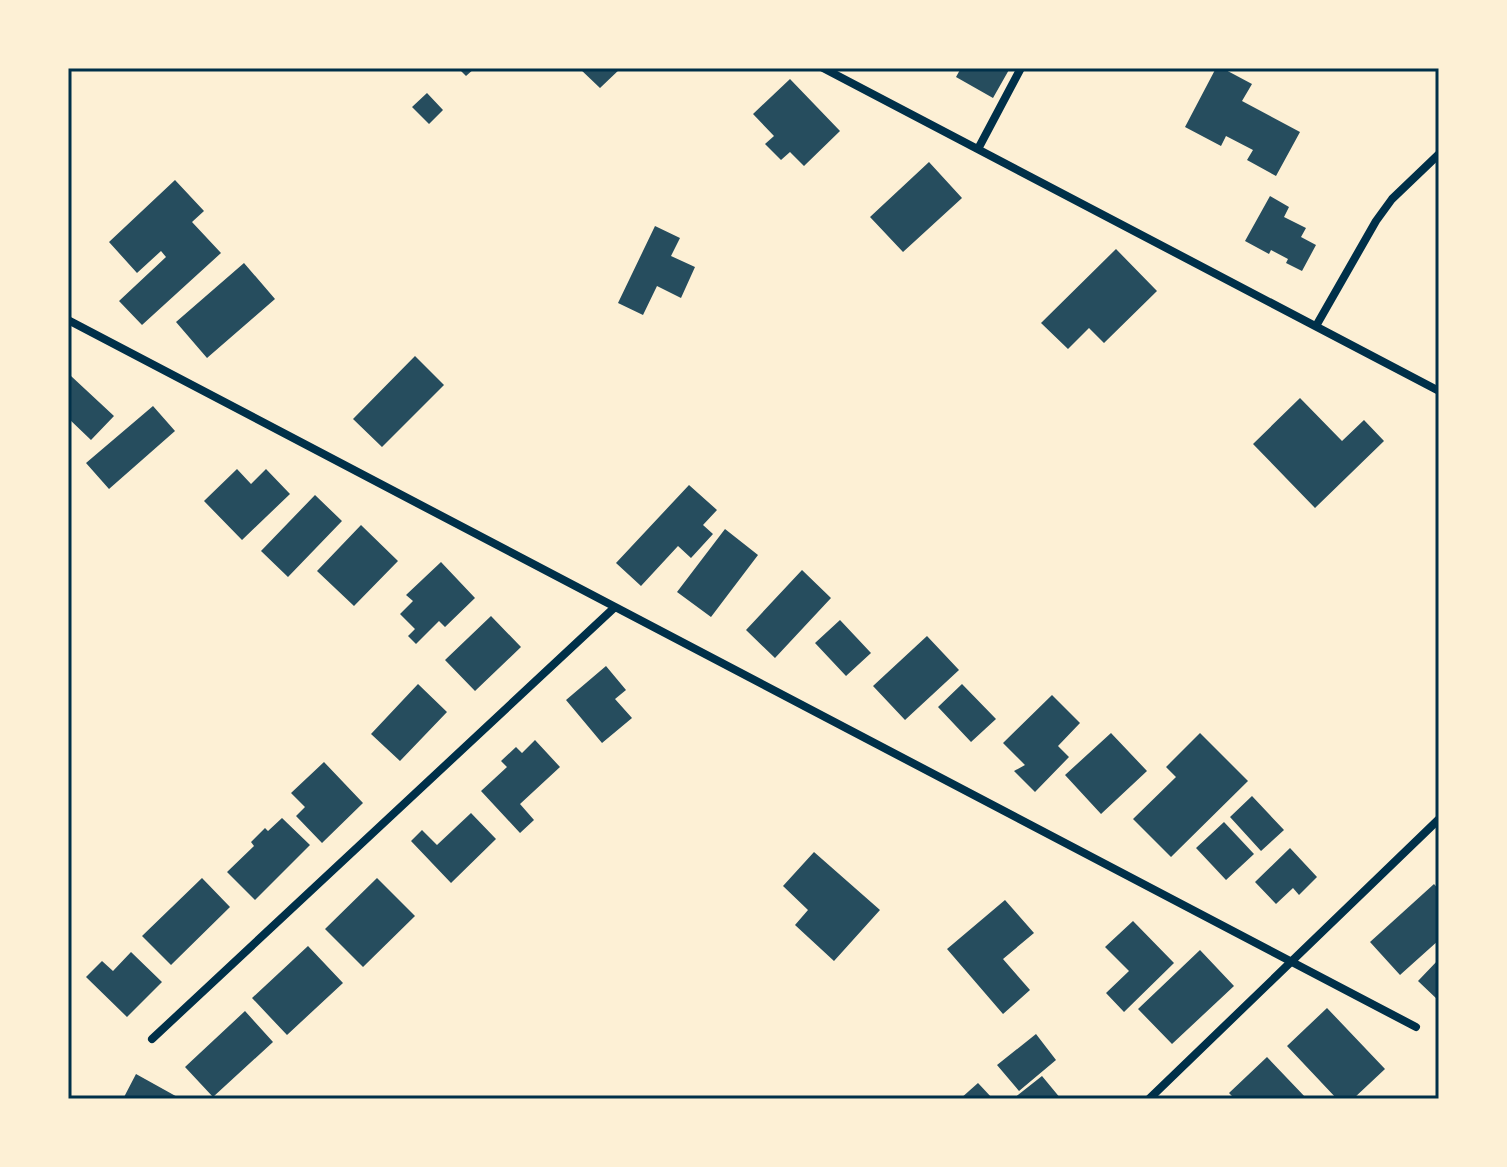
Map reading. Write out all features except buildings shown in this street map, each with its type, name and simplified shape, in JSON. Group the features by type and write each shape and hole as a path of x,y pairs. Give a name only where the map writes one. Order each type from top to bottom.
{"street":[{"path":"823,68 1439,391"},
{"path":"978,149 1021,68"},
{"path":"1316,326 1376,221 1392,199 1439,154"},
{"path":"68,320 1416,1027"},
{"path":"152,1039 615,607"},
{"path":"1149,1099 1439,819"}]}
